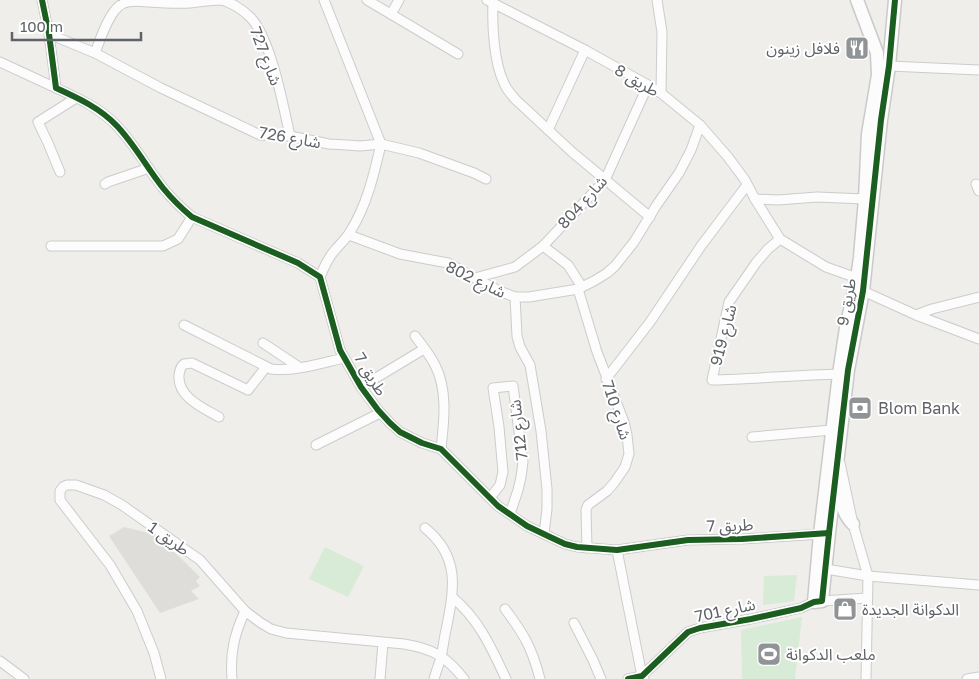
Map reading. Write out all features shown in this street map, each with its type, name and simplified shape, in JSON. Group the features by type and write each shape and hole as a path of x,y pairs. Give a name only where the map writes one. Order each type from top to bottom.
{"street":[{"path":"42,0 49,34 56,88"},
{"name":"شارع 727","path":"95,53 104,30 114,13 124,3 136,1 188,3 221,0 232,4 251,18 262,34 272,62 290,136"},
{"path":"0,62 92,105 112,122 129,141 162,187 178,206 192,217 298,263 320,277 330,257 349,235 365,201 372,182 380,144 324,0"},
{"path":"367,0 458,54"},
{"path":"391,14 399,0"},
{"path":"657,0 662,32 661,94"},
{"name":"9 طريق","path":"818,601 832,430 846,328 857,278 865,199 868,134 878,75 878,60 875,47 857,0"},
{"name":"9 طريق","path":"824,534 835,475 848,370 863,291 895,0"},
{"path":"490,2 494,42 500,72 508,90 548,130 650,217"},
{"name":"طريق 8","path":"490,2 585,50 661,94 700,125 728,157 747,184 780,239 826,267 857,278"},
{"name":"شارع 726","path":"49,34 95,53 161,88 260,134 290,136 338,145 360,146 380,144 419,153 486,179"},
{"path":"548,130 585,50"},
{"path":"889,66 979,70"},
{"path":"0,70 11,67"},
{"name":"شارع 804","path":"475,278 515,266 543,246 605,180 648,85"},
{"path":"60,172 38,122 76,98"},
{"name":"شارع 802","path":"349,235 400,254 448,263 499,291 515,297 580,288 599,278 615,266 634,242 679,173 691,150 700,125"},
{"path":"106,184 149,168"},
{"path":"606,379 650,322 701,246 747,184"},
{"path":"755,199 778,200 817,197 865,199"},
{"path":"51,246 163,246 178,238 192,217"},
{"name":"شارع 919","path":"780,239 756,263 729,302 712,380 839,374"},
{"name":"شارع 710","path":"543,246 568,266 580,288 592,340 624,422 627,435 629,454 626,467 607,491 588,505 586,510 586,548"},
{"name":"7 طريق","path":"320,277 340,350 360,387 380,413 400,432 422,443 441,449 490,498 526,526 565,544 586,548 618,550 688,540 824,534"},
{"path":"863,291 916,315 979,339"},
{"path":"515,297 517,336 520,347 530,365 541,431 547,489 544,534"},
{"path":"916,315 979,297"},
{"path":"184,325 266,366 278,370 344,358"},
{"path":"415,336 435,363 439,373 444,405 441,449"},
{"path":"263,343 298,367"},
{"path":"360,387 424,349"},
{"path":"219,418 192,401 181,389 179,382 181,367 184,364 192,363 248,390 266,366"},
{"name":"شارع 712","path":"490,498 500,485 503,472 493,388 513,386 522,462 521,477 510,514"},
{"path":"316,445 380,413"},
{"path":"752,437 832,430"},
{"path":"838,452 853,524 868,576 866,679"},
{"path":"835,475 843,510 853,524"},
{"name":"طريق 1","path":"162,679 137,611 110,565 63,504 59,495 63,487 71,484 76,485 104,495 122,505 200,560 246,611 260,623 271,629 286,633 416,646 441,656 464,679"},
{"path":"425,528 443,546 452,570 452,597 441,656 434,679"},
{"path":"618,550 643,678 628,679"},
{"path":"821,568 868,576 979,585"},
{"path":"452,597 464,607 489,642 506,679"},
{"name":"شارع 701","path":"643,678 688,632 801,608 818,601 867,598"},
{"path":"505,608 525,637 533,653 540,679"},
{"path":"232,679 232,649 239,624 246,611"},
{"path":"574,623 601,679"},
{"path":"380,679 383,643"},
{"path":"0,661 24,679"},
{"path":"967,679 979,677"}],"shaded area":[{"path":"124,527 157,535 200,577 196,581 200,586 191,591 199,599 160,613 109,536"}],"green space":[{"path":"325,547 364,566 348,597 309,579"},
{"path":"797,575 794,601 763,605 764,576"},
{"name":"ملعب الدكوانة","path":"802,617 795,679 742,679 741,630"}],"cycle path":[{"path":"42,0 49,34 56,88 88,104 117,126 166,192 192,217 298,263 320,277 340,350 361,387 378,410 400,432 422,443 441,449 498,506 527,526 565,544 577,547 617,550 688,540 742,539 829,533"},
{"path":"628,679 642,676 688,632 801,608 814,602 822,601 848,370 863,291 895,0"}],"place":[{"name":"فلافل زينون","path":"857,48"},
{"name":"Blom Bank","path":"860,408"},
{"name":"الدكوانة الجديدة","path":"845,609"},
{"name":"ملعب الدكوانة","path":"769,654"}]}
